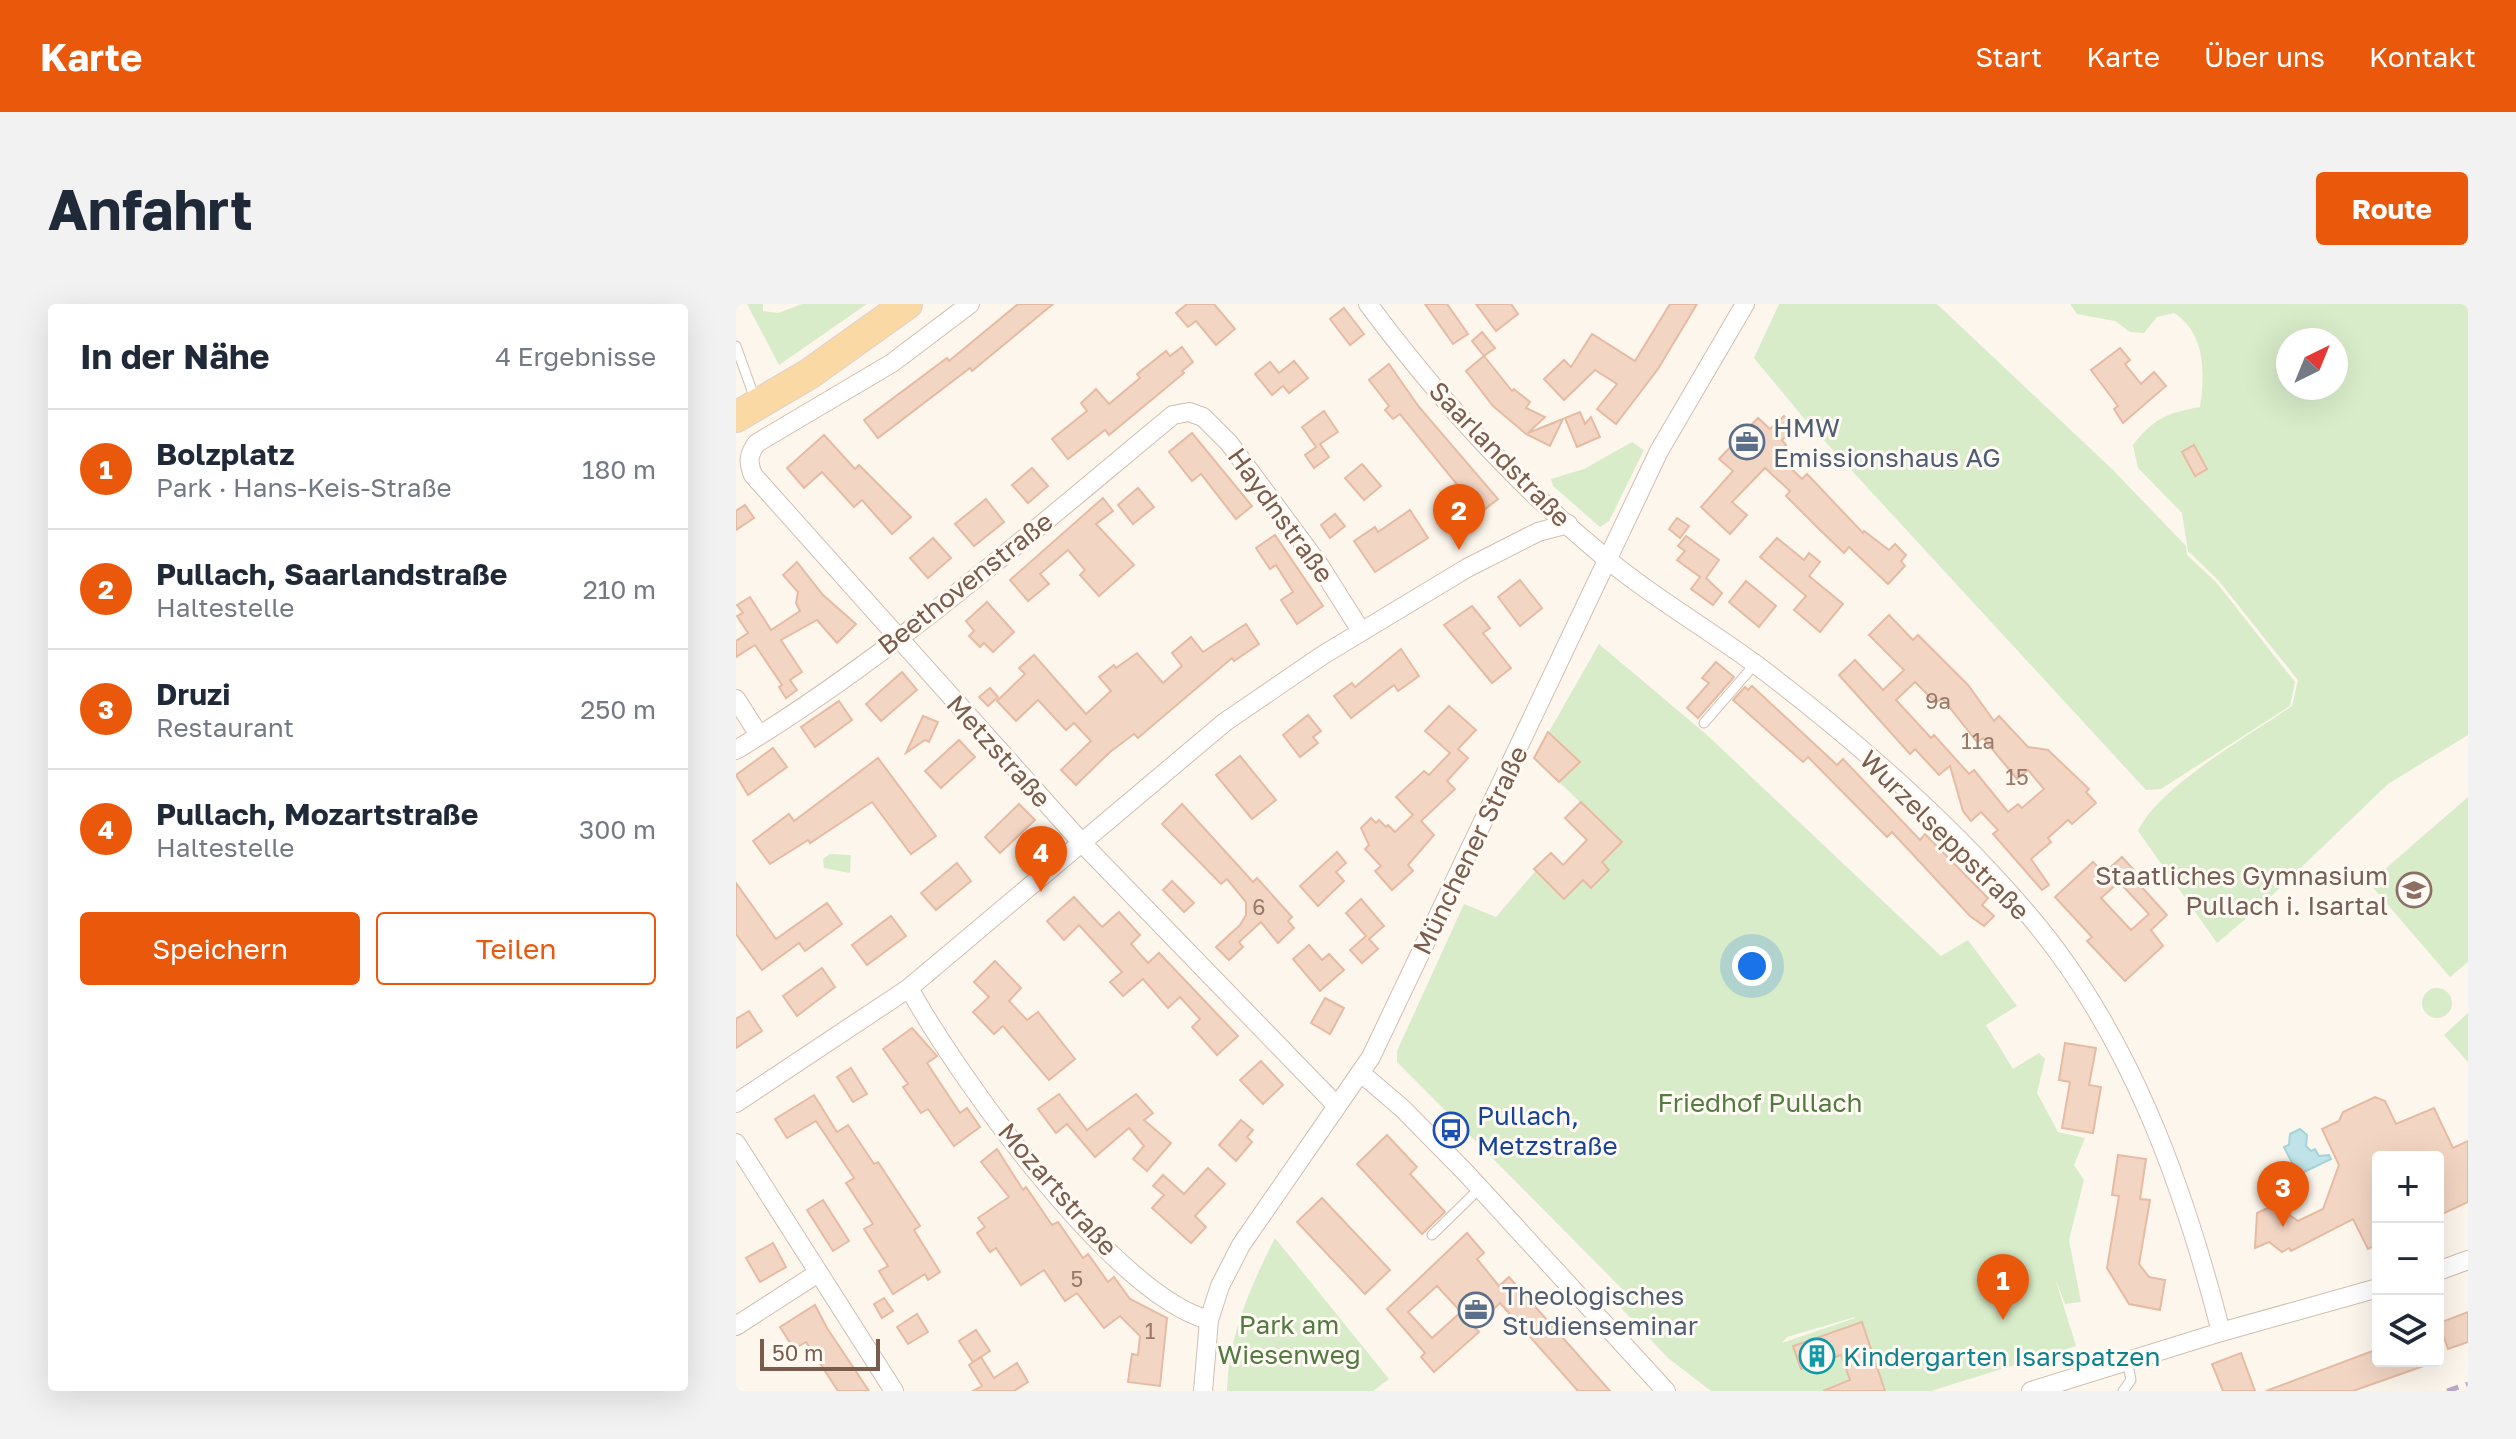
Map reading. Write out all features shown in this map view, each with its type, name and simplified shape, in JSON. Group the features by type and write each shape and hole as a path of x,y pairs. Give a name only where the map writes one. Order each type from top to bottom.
{"main road":[{"path":"747,411 809,374 907,304"}],"street":[{"name":"Metzstraße","path":"970,304 892,363 757,443 750,452 749,465 753,475 1083,844 1337,1106"},
{"name":"Münchener Straße","path":"1203,1391 1209,1320 1220,1286 1241,1245 1361,1073 1610,561 1675,418 1745,304"},
{"name":"Saarlandstraße","path":"1378,307 1454,414 1610,561"},
{"name":"Haydnstraße","path":"1189,412 1203,417 1229,443 1320,566 1361,631"},
{"name":"Beethovenstraße","path":"736,750 811,702 897,637 1017,545 1173,415 1189,412"},
{"path":"736,1103 909,988 1225,722 1361,631 1476,563 1538,532 1568,524"},
{"name":"Wurzelseppstraße","path":"1610,561 1755,664 1843,735 1957,839 2027,913 2061,957 2098,1015 2143,1098 2182,1196 2221,1332"},
{"path":"736,699 759,735"},
{"name":"Mozartstraße","path":"909,988 1006,1132 1069,1210 1173,1307 1209,1320"},
{"path":"1361,1073 1403,1109 1480,1188 1666,1391"},
{"path":"736,1143 894,1391"},
{"path":"2444,1269 2468,1260"},
{"path":"736,1326 818,1273"},
{"path":"2031,1391 2221,1332 2372,1290"}],"lane":[{"path":"736,346 747,411"},
{"path":"1704,723 1755,664"},
{"path":"1432,1235 1480,1188"},
{"path":"2123,1391 2131,1380 2127,1361"}],"green space":[{"path":"747,304 763,304 763,311 778,313 802,304 867,304 779,365"},
{"path":"1779,304 1937,304 2113,470 2186,546 2187,555 2216,582 2295,682 2290,706 2161,789 2146,790 1807,422 1754,358"},
{"path":"2070,304 2468,304 2468,735 2388,784 2263,904 2217,943 2138,831 2149,814 2185,780 2292,706 2298,680 2218,580 2188,551 2182,513 2138,468 2133,445 2148,429 2170,415 2200,407 2203,382 2198,343 2185,321 2174,313 2157,317 2144,333 2130,332 2115,321 2077,314"},
{"path":"1632,442 1644,450 1609,521 1600,527 1553,486 1551,479 1584,469"},
{"name":"Friedhof Pullach","path":"1599,644 1707,735 1941,956 1968,940 2017,1006 1986,1025 2013,1069 2039,1053 2045,1059 2037,1093 2058,1132 2085,1138 2074,1165 2084,1180 2069,1240 2081,1302 2065,1304 2055,1278 2076,1346 1931,1391 1711,1391 1668,1358 1620,1307 1630,1299 1627,1294 1397,1062 1397,1051 1464,904 1496,917 1551,853 1565,866 1589,841 1565,818 1580,802 1534,758","holes":["1855,1318 1782,1343 1787,1337"]},
{"path":"2468,797 2468,962 2450,977 2369,883"},
{"path":"830,854 851,855 850,873 824,868 823,859"},
{"path":"2437,988 2443,989 2451,997 2451,1009 2443,1017 2437,1018 2431,1017 2423,1009 2422,1003 2423,997 2431,989"},
{"path":"2468,1013 2468,1062 2444,1035"},
{"name":"Park am Wiesenweg","path":"1275,1238 1389,1379 1373,1391 1227,1391 1236,1331"}],"water":[{"path":"2300,1129 2307,1135 2306,1146 2311,1151 2315,1149 2319,1156 2329,1155 2331,1159 2298,1175 2284,1147 2289,1145 2290,1134"}],"building":[{"path":"1018,304 1053,304 972,371 970,368 878,438 864,420 947,358 949,361"},
{"path":"1187,304 1214,304 1235,329 1216,345 1196,321 1188,327 1176,313"},
{"path":"1425,304 1447,304 1468,334 1453,344"},
{"path":"1476,304 1511,304 1518,314 1496,331"},
{"path":"1670,304 1697,304 1658,369 1616,424 1597,409 1617,384 1595,370 1564,400 1544,379 1564,360 1571,367 1592,334 1635,361"},
{"path":"1344,308 1364,334 1350,345 1330,319"},
{"path":"1482,332 1495,348 1484,356 1472,341"},
{"path":"1182,347 1193,362 1182,371 1184,373 1109,435 1105,430 1068,459 1052,439 1087,411 1081,403 1096,389 1109,404 1140,378 1137,374 1166,351 1170,356"},
{"path":"2120,348 2130,360 2125,364 2141,384 2154,372 2166,386 2123,423 2114,409 2118,406 2091,370"},
{"path":"1484,356 1512,391 1514,389 1530,402 1526,408 1545,417 1528,433 1563,419 1550,446 1526,434 1493,406 1466,371"},
{"path":"1294,361 1308,378 1289,393 1283,386 1272,395 1255,374 1270,362 1279,373"},
{"path":"1389,364 1419,407 1498,499 1480,513 1400,414 1393,419 1385,410 1389,406 1369,380"},
{"path":"1324,411 1338,432 1320,444 1329,457 1314,468 1305,455 1316,447 1302,427"},
{"path":"1580,412 1585,424 1591,417 1600,437 1577,447 1565,418"},
{"path":"1784,416 1795,428 1782,440 1786,445 1777,455 1802,479 1807,474 1863,533 1889,550 1895,544 1906,555 1901,561 1905,566 1888,584 1849,547 1844,553 1786,496 1790,491 1765,468 1732,502 1747,515 1730,534 1701,507 1733,471 1719,459 1758,418 1770,429"},
{"path":"1192,433 1252,506 1236,519 1201,474 1192,481 1169,452"},
{"path":"824,435 855,469 859,465 911,517 892,534 862,500 854,507 822,472 804,488 787,468"},
{"path":"2194,445 2207,469 2195,476 2182,452"},
{"path":"1362,464 1381,486 1364,500 1345,478"},
{"path":"1032,468 1048,486 1028,503 1012,485"},
{"path":"1138,488 1154,507 1133,524 1118,505"},
{"path":"1103,498 1113,511 1096,524 1134,565 1099,596 1080,575 1085,570 1068,550 1040,574 1049,584 1028,601 1010,580"},
{"path":"986,499 1004,522 974,546 955,524"},
{"path":"745,505 754,518 736,530 736,511"},
{"path":"1410,510 1428,538 1375,572 1354,541 1375,527 1378,532"},
{"path":"1335,514 1345,526 1330,538 1321,525"},
{"path":"1677,518 1689,526 1680,538 1669,529"},
{"path":"1275,535 1323,606 1297,624 1281,600 1293,592 1276,565 1270,569 1256,548"},
{"path":"1686,536 1719,560 1706,578 1722,593 1713,605 1691,589 1700,577 1677,560 1685,551 1678,546"},
{"path":"933,538 951,558 928,578 910,558"},
{"path":"1777,538 1804,560 1809,553 1820,562 1809,576 1843,604 1820,632 1794,610 1806,596 1760,557"},
{"path":"797,562 823,595 856,624 837,643 817,620 781,640 802,672 790,680 797,690 786,698 779,687 782,685 755,645 736,657 736,641 748,633 737,616 743,613 737,605 750,597 771,630 800,611 796,603 798,592 783,575"},
{"path":"1520,580 1542,608 1520,626 1498,597"},
{"path":"1746,581 1776,606 1759,627 1729,602"},
{"path":"987,602 1014,632 993,652 984,643 980,647 969,636 974,631 966,621"},
{"path":"1472,606 1490,628 1483,633 1511,668 1492,683 1444,625"},
{"path":"1889,615 1913,640 1918,635 1968,685 1994,721 1999,716 2028,747 2048,750 2089,789 2086,792 2096,803 2072,824 2068,820 2048,838 2051,842 2031,859 2049,885 2042,890 1993,834 1998,830 1981,812 1971,821 1963,811 1950,766 1939,775 1915,749 1910,754 1839,675 1855,660 1883,690 1904,670 1869,635","holes":["1915,682 1936,703 1942,698 1977,742 1983,738 2017,779 2028,770 2044,789 2022,808 2018,804 2008,812 1974,770 1969,774 1934,735 1931,738 1896,700"]},
{"path":"1246,624 1259,644 1234,661 1232,658 1138,738 1134,734 1110,752 1076,785 1061,770 1091,741 1074,723 1066,730 1038,700 1016,721 997,701 1025,674 1019,668 1034,655 1086,714 1111,691 1099,677 1114,665 1116,668 1137,653 1163,683 1182,666 1172,653 1191,637 1203,652"},
{"path":"1401,649 1419,676 1398,691 1394,685 1351,718 1334,696 1352,683 1355,687"},
{"path":"1716,662 1734,677 1698,718 1687,708 1709,683 1702,678"},
{"path":"902,672 917,690 881,721 866,704"},
{"path":"1752,686 1837,765 1843,759 1920,840 1925,834 1988,898 1982,905 1994,916 1984,926 1970,916 1892,832 1887,837 1808,757 1803,762 1733,700 1745,687 1748,690"},
{"path":"990,688 998,697 988,706 979,697"},
{"path":"839,701 852,720 815,747 801,727"},
{"path":"1449,706 1476,730 1458,749 1468,758 1447,781 1455,789 1421,821 1434,835 1408,865 1413,871 1392,890 1375,871 1381,866 1365,849 1369,845 1361,828 1371,818 1376,823 1379,820 1386,827 1388,825 1395,832 1413,815 1396,797 1424,771 1429,775 1450,753 1425,731"},
{"path":"1308,715 1321,731 1313,737 1318,743 1300,757 1283,735"},
{"path":"923,716 938,722 929,742 925,740 906,753"},
{"path":"1548,732 1580,762 1559,782 1534,758"},
{"path":"959,740 975,757 941,788 925,771"},
{"path":"773,748 787,767 748,795 736,775"},
{"path":"1240,756 1276,800 1252,819 1216,775"},
{"path":"878,758 936,836 911,854 872,802 810,843 808,840 770,864 753,841 789,814 794,821"},
{"path":"1581,802 1622,842 1602,862 1609,870 1591,888 1583,880 1564,899 1534,869 1551,853 1563,865 1587,840 1565,818"},
{"path":"1019,804 1035,820 1000,853 985,837"},
{"path":"1182,804 1253,882 1257,878 1292,917 1288,921 1294,928 1278,943 1261,922 1239,942 1243,947 1229,960 1216,947 1240,925 1246,915 1246,902 1227,879 1221,884 1162,824"},
{"path":"1337,852 1346,863 1336,872 1344,881 1318,906 1300,886"},
{"path":"2122,857 2143,880 2139,884 2167,915 2151,930 2163,946 2125,981 2087,941 2092,937 2055,897 2093,862 2104,873","holes":["2119,882 2149,914 2131,930 2101,898"]},
{"path":"957,863 971,881 936,910 921,893"},
{"path":"1172,881 1194,903 1184,912 1163,890"},
{"path":"736,883 776,939 827,903 842,924 805,951 799,943 762,970 736,934"},
{"path":"1074,897 1102,927 1119,912 1140,935 1131,944 1148,963 1159,953 1238,1036 1217,1055 1192,1027 1200,1019 1180,997 1168,1008 1143,979 1123,996 1110,982 1122,972 1079,925 1064,940 1047,921"},
{"path":"1361,899 1384,926 1369,939 1378,949 1362,963 1350,950 1366,936 1346,913"},
{"path":"891,916 906,936 867,965 852,945"},
{"path":"1309,945 1322,960 1329,954 1344,970 1320,991 1293,959"},
{"path":"995,961 1021,988 1009,1001 1027,1020 1038,1012 1075,1059 1049,1080 1003,1026 994,1034 973,1012 989,997 974,982"},
{"path":"822,968 835,987 797,1016 783,996"},
{"path":"1325,998 1344,1008 1330,1034 1311,1023"},
{"path":"749,1011 762,1031 736,1048 736,1019"},
{"path":"912,1028 937,1056 927,1063 960,1113 967,1108 980,1127 954,1146 928,1109 921,1113 903,1087 908,1084 883,1049"},
{"path":"2065,1043 2096,1048 2089,1085 2101,1087 2093,1133 2062,1128 2070,1082 2059,1080"},
{"path":"1261,1061 1283,1085 1263,1104 1240,1080"},
{"path":"851,1068 867,1094 853,1102 837,1077"},
{"path":"1059,1094 1087,1130 1136,1094 1153,1113 1144,1120 1171,1143 1147,1171 1133,1159 1144,1146 1129,1128 1095,1157 1067,1124 1056,1133 1038,1109"},
{"path":"814,1095 837,1132 848,1125 874,1164 878,1162 920,1226 914,1230 940,1272 928,1280 925,1274 893,1294 879,1271 888,1266 864,1229 873,1224 846,1183 854,1178 816,1121 787,1138 775,1119"},
{"path":"2375,1097 2385,1101 2396,1124 2434,1108 2453,1148 2468,1141 2468,1202 2444,1213 2444,1151 2372,1151 2372,1247 2368,1249 2353,1219 2291,1251 2289,1248 2282,1252 2269,1242 2255,1248 2257,1213 2287,1199 2284,1211 2298,1221 2323,1209 2339,1165 2322,1129 2339,1121 2343,1112"},
{"path":"1241,1120 1253,1130 1247,1137 1252,1142 1236,1161 1219,1145"},
{"path":"1387,1135 1417,1167 1410,1174 1445,1212 1422,1234 1357,1164"},
{"path":"997,1149 1023,1190 1026,1187 1052,1225 1058,1222 1083,1258 1088,1254 1108,1282 1114,1277 1130,1299 1167,1318 1160,1386 1128,1382 1132,1354 1138,1355 1140,1336 1120,1316 1104,1328 1077,1293 1065,1301 1044,1270 1021,1285 996,1248 990,1252 977,1233 985,1227 978,1218 1009,1197 981,1162"},
{"path":"2118,1155 2146,1159 2140,1199 2150,1200 2139,1264 2149,1277 2165,1280 2160,1310 2129,1304 2107,1268 2119,1196 2112,1195"},
{"path":"1208,1168 1225,1184 1195,1216 1206,1227 1191,1243 1152,1208 1164,1195 1153,1186 1163,1175 1184,1194"},
{"path":"1322,1198 1390,1270 1365,1294 1297,1222"},
{"path":"823,1200 849,1241 833,1251 807,1210"},
{"name":"Theologisches Studienseminar","path":"1467,1233 1484,1253 1477,1259 1499,1286 1509,1277 1610,1391 1578,1391 1500,1303 1474,1327 1479,1332 1434,1372 1421,1357 1425,1353 1387,1309","holes":["1437,1286 1461,1312 1432,1338 1408,1312"]},
{"path":"773,1243 786,1267 760,1282 746,1258"},
{"path":"884,1298 893,1311 882,1318 874,1304"},
{"path":"815,1305 869,1391 838,1391 806,1342 794,1349 780,1327"},
{"path":"2468,1312 2468,1342 2448,1349 2444,1321"},
{"path":"917,1314 928,1332 908,1344 897,1327"},
{"name":"Kindergarten Isarspatzen","path":"1862,1322 1885,1391 1823,1391 1850,1380 1841,1355 1801,1369 1793,1346"},
{"path":"976,1330 990,1351 973,1362 959,1341"},
{"path":"2372,1351 2372,1367 2421,1367 2353,1391 2266,1391"},
{"path":"2241,1353 2255,1391 2223,1391 2212,1364"},
{"path":"981,1357 994,1378 1017,1363 1028,1382 1014,1391 973,1391 982,1386 969,1365"}],"railway":[{"path":"2447,1391 2468,1384"}],"place":[{"name":"HMW Emissionshaus AG","path":"1747,442"},
{"name":"Pullach, Saarlandstraße","path":"1459,550"},
{"name":"Staatliches Gymnasium Pullach i. Isartal","path":"2414,890"},
{"name":"Pullach, Mozartstraße","path":"1041,892"},
{"name":"Pullach, Metzstraße","path":"1451,1130"},
{"name":"Druzi","path":"2283,1227"},
{"name":"Theologisches Studienseminar","path":"1476,1310"},
{"name":"Bolzplatz","path":"2003,1320"},
{"name":"Kindergarten Isarspatzen","path":"1817,1356"}]}
